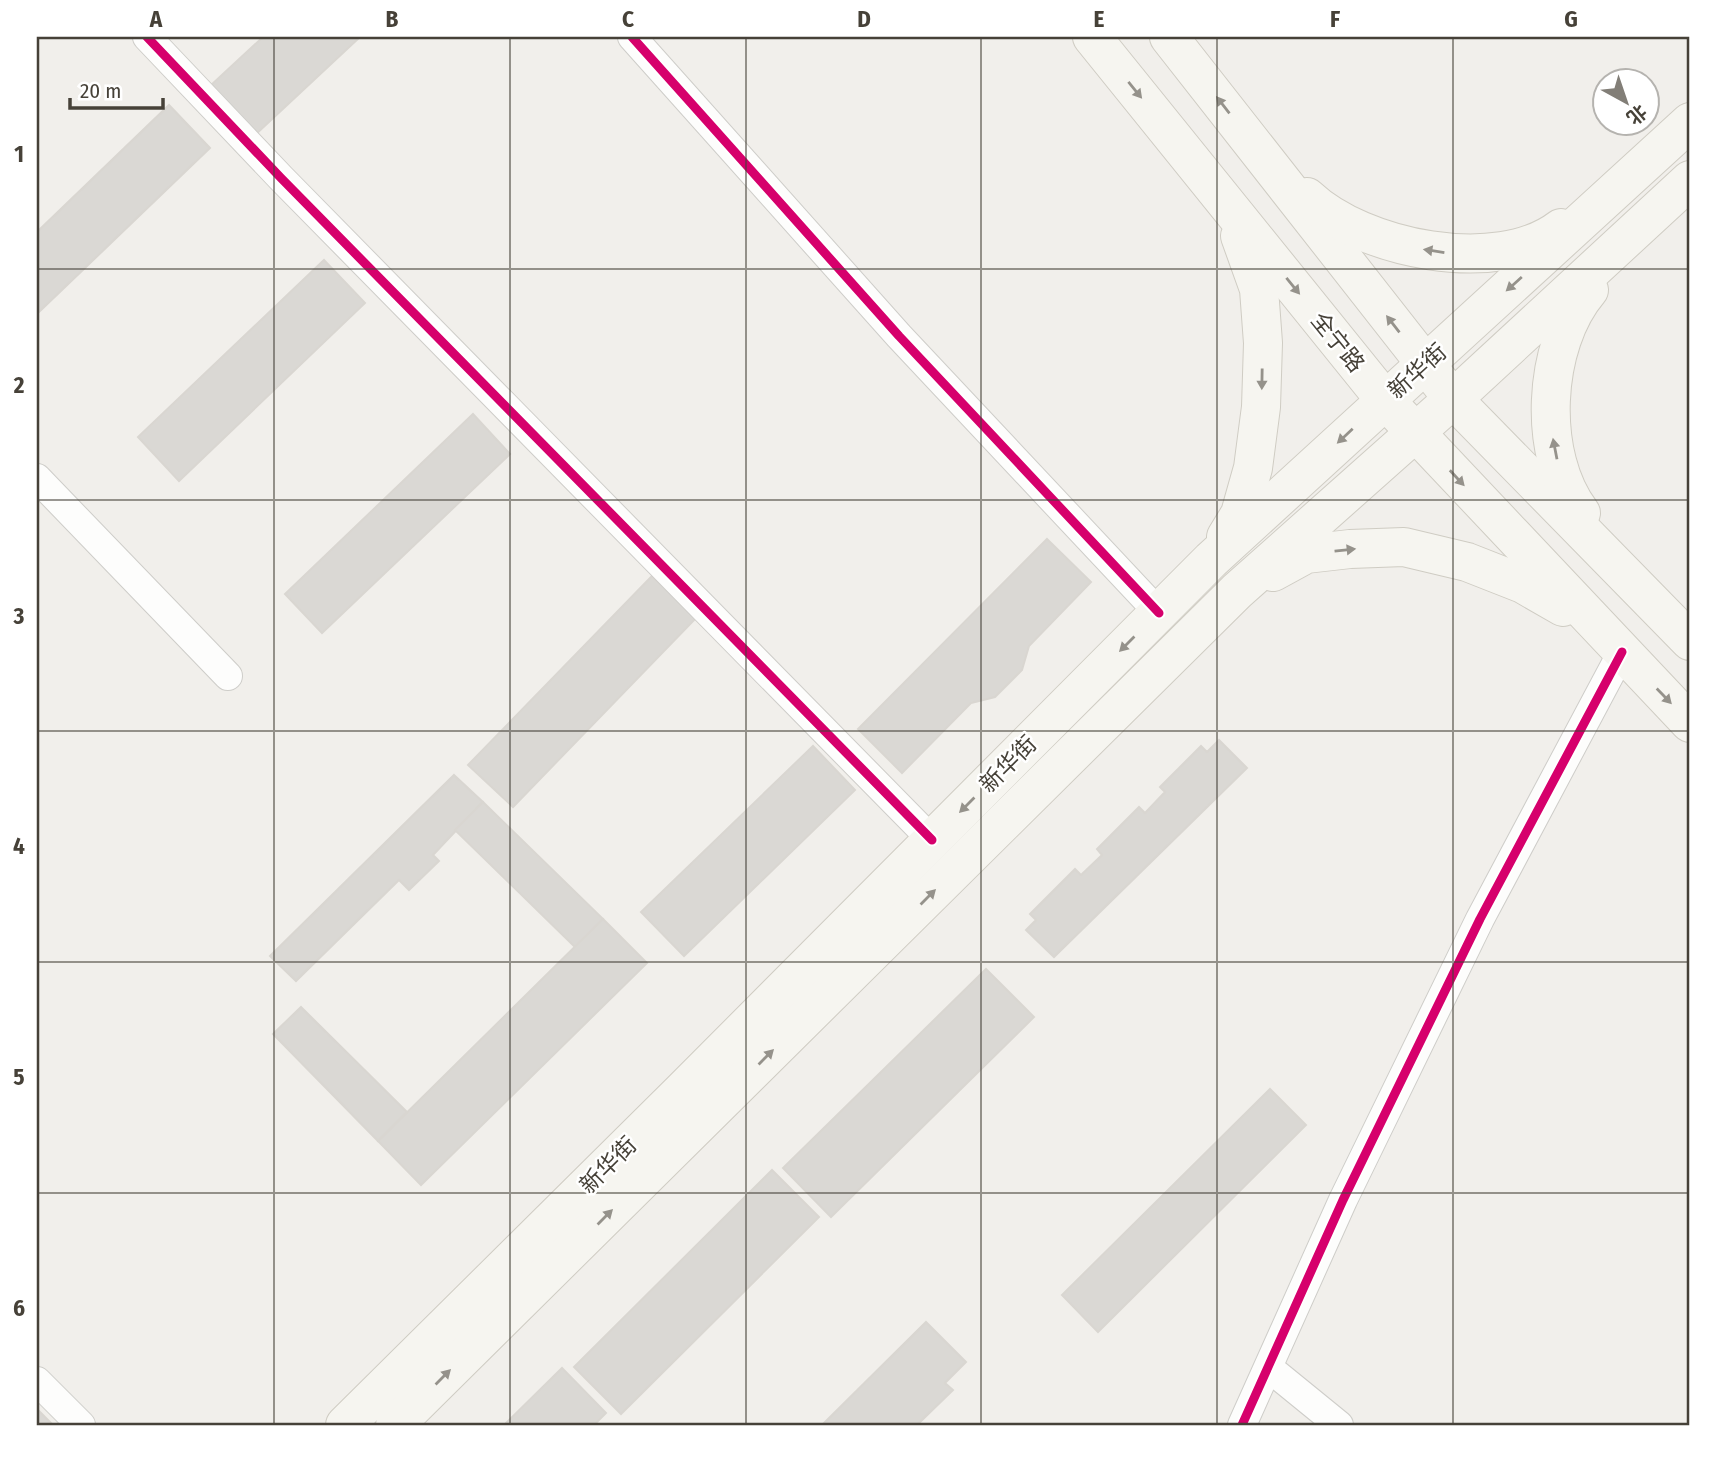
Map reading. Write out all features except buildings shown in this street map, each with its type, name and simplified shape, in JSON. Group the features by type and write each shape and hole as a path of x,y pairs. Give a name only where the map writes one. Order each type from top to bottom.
{"main road":[{"name":"全宁路","path":"1092,37 1385,400 1690,723"},
{"path":"1169,37 1453,399 1690,641"},
{"name":"新华街","path":"345,1425 1211,560 1690,121"},
{"path":"1258,151 1324,213 1393,242 1435,252 1483,254 1521,248 1556,232 1646,163"},
{"path":"1205,177 1242,242 1259,289 1263,343 1261,407 1253,468 1240,514 1211,560"},
{"name":"新华街","path":"395,1425 1237,591 1453,399 1690,180"},
{"path":"1640,590 1573,502 1559,470 1552,435 1552,394 1556,360 1567,323 1583,296 1658,210"},
{"path":"1237,591 1306,554 1404,547 1467,562 1523,584 1611,640"}],"street":[{"path":"147,37 310,207 932,841"},
{"path":"632,37 899,336 1159,613"},
{"path":"37,478 228,676"},
{"path":"1242,1425 1343,1200 1611,640"},
{"path":"1269,1368 1339,1425"},
{"path":"37,1381 81,1425"}],"cycle path":[{"path":"147,37 281,178 932,840"},
{"path":"632,37 899,336 1159,613"},
{"path":"1242,1425 1343,1200 1480,919 1622,652"}]}
